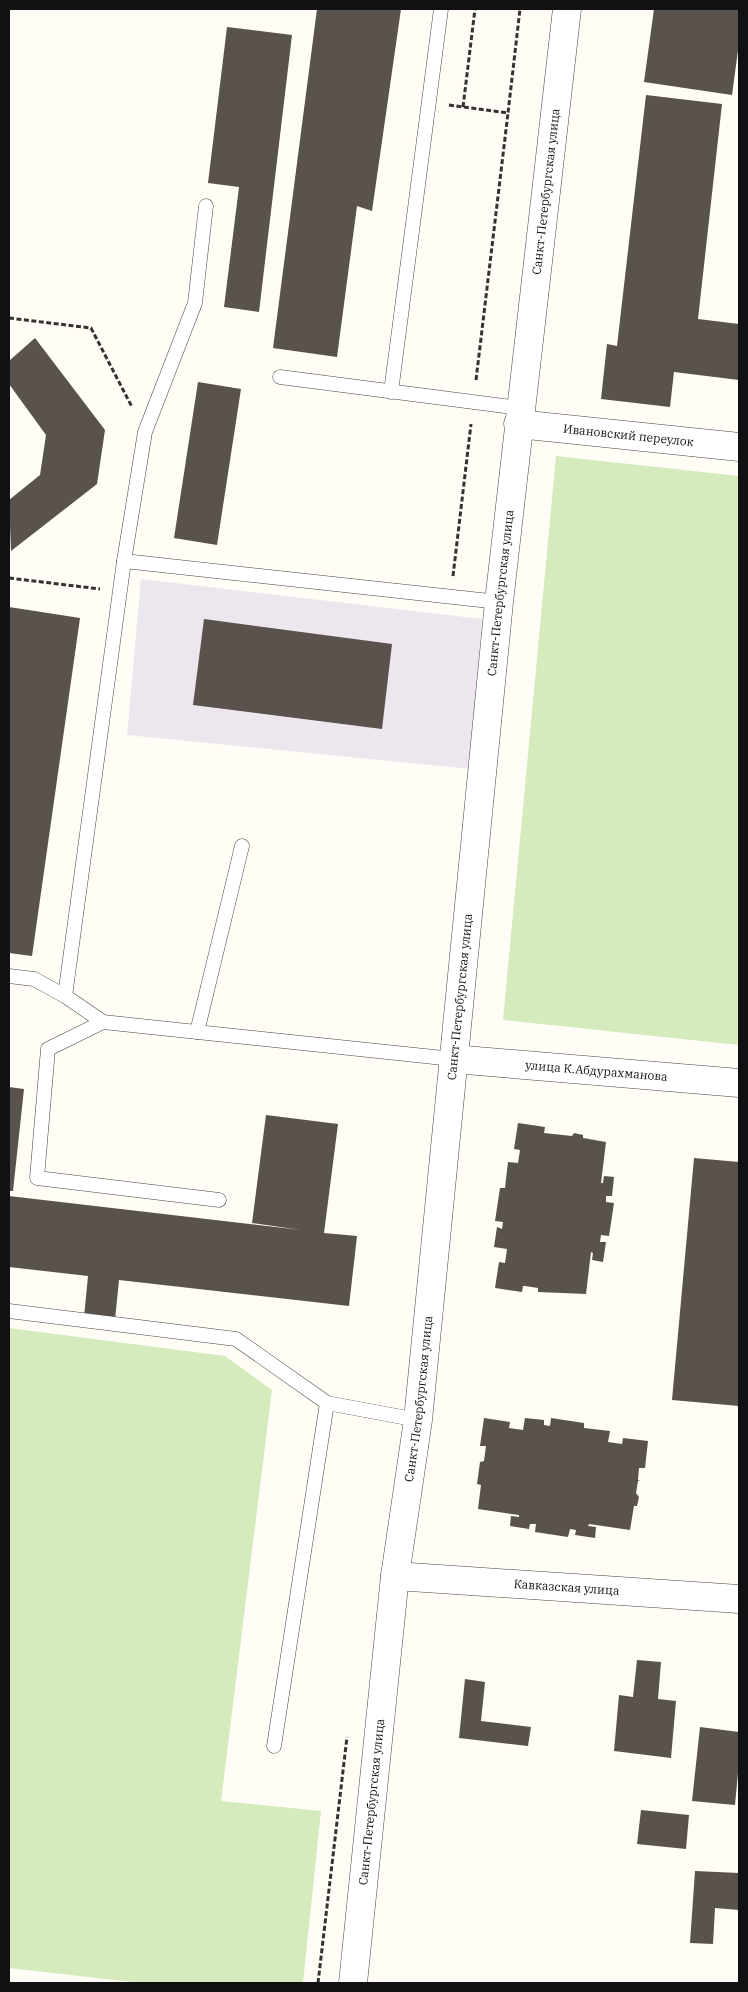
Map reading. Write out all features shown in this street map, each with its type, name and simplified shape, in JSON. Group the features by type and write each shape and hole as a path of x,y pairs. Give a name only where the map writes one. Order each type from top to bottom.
{"street":[{"name":"Санкт-Петербургская улица","path":"353,1983 395,1576 418,1420 499,602 567,9"},
{"name":"Ивановский переулок","path":"519,416 739,447"},
{"name":"улица К.Абдурахманова","path":"453,1059 739,1083"},
{"name":"Кавказская улица","path":"395,1576 739,1599"}],"lane":[{"path":"391,392 441,9"},
{"path":"65,996 124,561 144,432 195,303 206,206"},
{"path":"280,377 473,402 519,416"},
{"path":"124,561 499,602"},
{"path":"197,1032 242,846"},
{"path":"9,976 34,979 65,996 103,1022 453,1059"},
{"path":"103,1022 48,1049 37,1178 220,1200"},
{"path":"9,1311 236,1338 327,1403 418,1420"},
{"path":"274,1746 327,1403"}],"path":[{"path":"463,107 475,9"},
{"path":"451,596 520,9"},
{"path":"429,102 508,113"},
{"path":"9,318 91,328 144,432"},
{"path":"9,578 120,592"},
{"path":"318,1983 348,1731"}],"shaded area":[{"path":"141,579 482,619 470,769 127,735"}],"green space":[{"path":"556,456 739,476 739,1045 503,1020"},
{"path":"9,1328 225,1356 272,1390 221,1801 321,1811 303,1983 141,1983 9,1968"}],"building":[{"path":"317,9 401,9 372,211 357,206 337,357 273,348"},
{"path":"654,9 739,9 739,43 732,95 644,82"},
{"path":"227,27 292,35 259,312 224,307 239,187 208,183"},
{"path":"646,95 722,104 698,319 739,324 739,380 674,372 670,407 601,399 607,344 617,346"},
{"path":"35,338 105,430 97,484 11,551 9,500 40,475 46,435 9,384 9,361"},
{"path":"198,382 241,389 217,545 174,538"},
{"path":"9,607 80,618 32,956 9,953"},
{"path":"204,619 392,644 382,729 193,705"},
{"path":"9,1087 24,1089 13,1191 9,1191"},
{"path":"266,1115 338,1124 324,1233 357,1236 349,1306 119,1280 115,1320 84,1317 88,1276 9,1267 9,1196 301,1230 252,1223"},
{"path":"518,1123 545,1127 544,1133 572,1136 574,1133 583,1135 583,1138 606,1142 601,1183 603,1183 604,1176 614,1177 612,1196 606,1196 606,1202 614,1203 609,1236 601,1235 600,1242 606,1242 603,1262 592,1260 593,1253 591,1252 586,1294 538,1292 538,1288 525,1286 523,1286 522,1292 495,1288 499,1262 505,1263 507,1249 494,1247 497,1227 502,1229 503,1222 495,1221 500,1188 505,1188 508,1162 518,1163 520,1150 514,1149"},
{"path":"694,1158 739,1162 739,1406 672,1400"},
{"path":"484,1418 510,1422 509,1428 523,1430 525,1418 544,1420 544,1425 550,1426 551,1418 584,1423 584,1428 610,1431 608,1442 622,1444 623,1438 648,1441 645,1468 639,1468 638,1480 640,1481 638,1481 636,1493 639,1497 637,1506 634,1506 630,1530 589,1524 588,1526 596,1527 595,1538 575,1535 576,1530 570,1529 568,1537 535,1532 536,1524 530,1524 529,1529 510,1526 511,1516 519,1517 519,1515 478,1509 481,1485 477,1484 480,1462 484,1461 486,1446 480,1446"},
{"path":"637,1660 661,1662 658,1699 676,1701 671,1758 614,1751 619,1695 633,1697"},
{"path":"465,1679 485,1682 481,1721 531,1727 528,1746 459,1738"},
{"path":"700,1727 739,1732 739,1762 735,1805 692,1801"},
{"path":"641,1810 689,1815 686,1849 637,1844"},
{"path":"695,1871 739,1873 739,1910 715,1908 713,1944 690,1943"}]}
